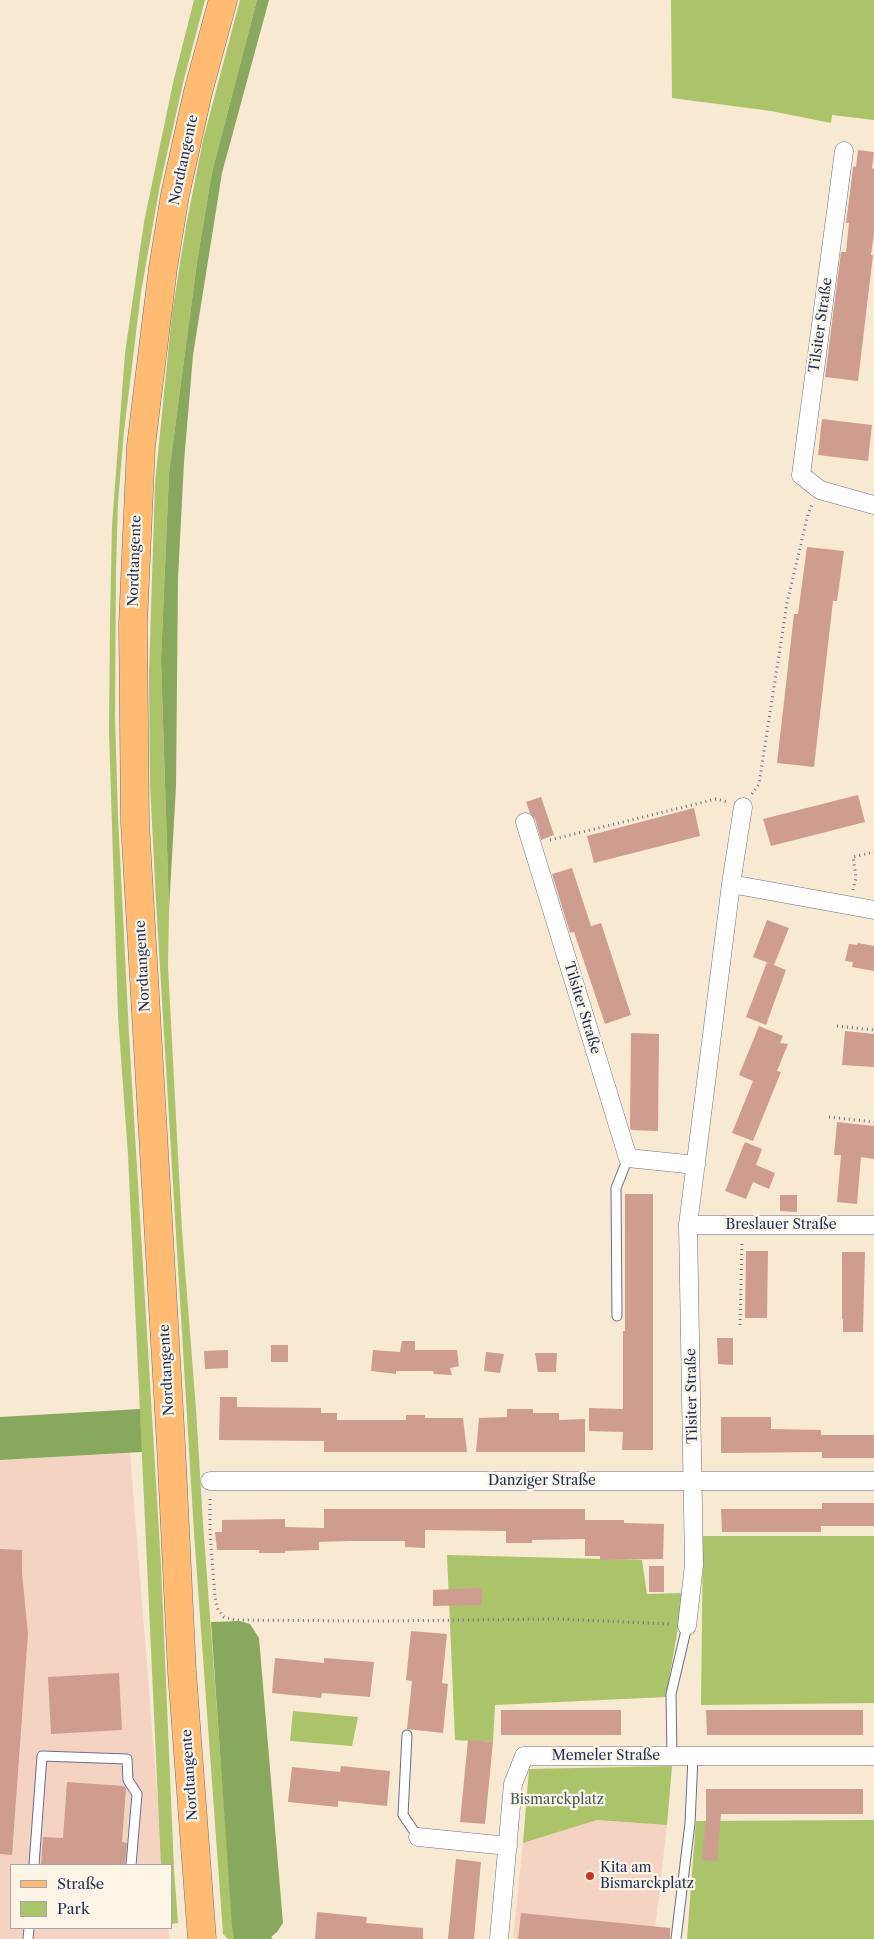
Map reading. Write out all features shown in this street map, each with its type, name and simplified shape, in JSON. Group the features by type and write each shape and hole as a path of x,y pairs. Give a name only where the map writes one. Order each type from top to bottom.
{"main road":[{"name":"Nordtangente","path":"202,1939 182,1672 171,1435 136,833 133,624 141,446 162,268 198,92 223,0"}],"street":[{"name":"Tilsiter Straße","path":"820,490 801,475 844,151"},
{"path":"820,490 874,505"},
{"name":"Tilsiter Straße","path":"687,1626 694,1565 688,1224 731,884 743,807"},
{"name":"Tilsiter Straße","path":"525,822 628,1158"},
{"path":"731,884 874,910"},
{"path":"628,1158 696,1165"},
{"name":"Breslauer Straße","path":"688,1224 874,1225"},
{"name":"Danziger Straße","path":"210,1481 874,1481"},
{"name":"Memeler Straße","path":"499,1939 512,1784 524,1756 874,1756"},
{"path":"418,1837 508,1846"}],"lane":[{"path":"617,1316 616,1188 628,1158"},
{"path":"672,1757 671,1694 687,1626"},
{"path":"407,1735 403,1815 418,1837"},
{"path":"34,1864 42,1756 128,1759 128,1780 137,1794 132,1864"},
{"path":"676,1939 690,1823 693,1757"}],"path":[{"path":"532,844 716,799 743,807 759,784 787,603 808,514 820,490"},
{"path":"850,905 856,878 853,857 874,852"},
{"path":"837,1026 874,1030"},
{"path":"829,1117 874,1122"},
{"path":"740,1325 742,1225"},
{"path":"210,1481 210,1532 215,1597 218,1610 224,1617 235,1620 379,1621 514,1618 687,1626"}],"shaded area":[{"path":"130,1453 163,1864 10,1864 10,1929 168,1929 169,1939 0,1939 0,1460"},
{"name":"Kita am Bismarckplatz","path":"597,1820 667,1825 654,1939 513,1939 523,1843"}],"green space":[{"path":"194,0 205,0 184,79 160,185 141,292 124,431 118,502 116,569 115,716 118,817 129,1035 161,1565 178,1923 172,1924 172,1864 161,1864 128,1155 118,1016 109,731 112,525 125,353 144,222 173,83"},
{"path":"240,0 257,0 212,172 197,262 169,473 161,660 169,910 168,966 182,1231 234,1939 228,1939 223,1934 194,1533 156,901 150,784 149,674 155,483 172,314 186,226 203,140"},
{"path":"257,0 269,0 222,173 193,355 184,462 178,578 176,786 169,910 161,660 169,473 197,262 212,172"},
{"path":"671,0 874,0 874,120 832,115 831,123 771,111 672,98"},
{"path":"140,1409 142,1452 0,1460 0,1417"},
{"path":"703,1536 874,1536 874,1703 701,1705"},
{"path":"447,1555 642,1560 647,1594 684,1593 666,1697 495,1705 493,1742 455,1740"},
{"path":"240,1621 250,1624 259,1638 283,1923 271,1937 273,1939 234,1939 232,1926 211,1622"},
{"path":"293,1711 358,1717 352,1746 290,1741"},
{"name":"Bismarckplatz","path":"672,1766 667,1825 597,1820 523,1843 529,1769"},
{"path":"874,1820 874,1939 687,1939 696,1821"}],"building":[{"path":"858,150 874,152 872,168 874,169 874,233 858,381 825,377 841,252 846,252 849,223 846,223 853,166 856,167"},
{"path":"822,419 872,425 868,461 818,455"},
{"path":"807,547 844,551 837,601 833,601 814,767 777,763 794,614 798,614"},
{"path":"858,795 865,822 771,846 763,819"},
{"path":"541,797 554,835 541,840 535,819 530,813 526,802"},
{"path":"694,808 700,836 594,863 587,836"},
{"path":"572,868 591,926 601,923 631,1015 605,1024 574,932 570,933 552,874"},
{"path":"767,920 789,928 774,965 786,970 766,1025 746,1017 767,962 753,957"},
{"path":"858,943 874,946 874,971 852,967 853,962 845,961 849,944 857,945"},
{"path":"759,1026 783,1036 780,1043 788,1044 777,1071 781,1072 753,1141 732,1133 753,1081 739,1075"},
{"path":"845,1031 874,1034 874,1067 842,1065"},
{"path":"631,1033 659,1034 658,1131 631,1130 630,1128"},
{"path":"837,1122 874,1126 874,1159 861,1157 857,1204 837,1202 841,1155 834,1155"},
{"path":"745,1142 762,1149 756,1165 775,1173 769,1189 753,1182 746,1199 725,1191"},
{"path":"625,1194 653,1194 653,1450 622,1450 623,1432 589,1431 589,1408 623,1409"},
{"path":"780,1195 797,1195 797,1212 780,1211"},
{"path":"746,1251 768,1251 767,1318 745,1318"},
{"path":"842,1252 865,1252 863,1332 843,1332"},
{"path":"717,1338 733,1338 733,1365 718,1364"},
{"path":"402,1341 415,1341 415,1350 457,1350 459,1366 450,1368 452,1375 434,1374 433,1371 396,1371 396,1374 371,1371 373,1350 400,1352"},
{"path":"271,1345 288,1345 288,1362 271,1362"},
{"path":"228,1350 228,1368 205,1369 204,1351"},
{"path":"486,1352 504,1354 500,1373 484,1371"},
{"path":"535,1353 557,1353 556,1372 538,1372"},
{"path":"220,1397 237,1397 237,1407 321,1408 321,1413 337,1413 337,1420 406,1420 406,1415 425,1415 425,1418 463,1418 467,1452 324,1452 324,1441 219,1440"},
{"path":"507,1409 533,1409 533,1413 559,1413 559,1420 585,1419 585,1452 476,1452 479,1418 507,1417"},
{"path":"721,1417 771,1417 771,1429 821,1430 821,1435 874,1435 874,1458 822,1458 822,1452 721,1453"},
{"path":"822,1503 874,1503 874,1526 821,1526 821,1532 722,1532 721,1509 822,1509"},
{"path":"324,1509 585,1509 585,1520 624,1520 624,1523 664,1524 663,1559 600,1560 600,1556 585,1556 585,1539 532,1540 532,1543 506,1543 506,1531 425,1530 425,1548 405,1547 405,1541 349,1541 319,1542 319,1550 285,1551 285,1553 259,1553 259,1550 217,1550 215,1532 222,1532 222,1520 285,1519 285,1527 324,1528"},
{"path":"0,1549 22,1550 22,1573 28,1634 12,1855 0,1854"},
{"path":"649,1566 664,1566 664,1592 649,1592"},
{"path":"482,1588 482,1605 433,1606 433,1590"},
{"path":"411,1631 447,1634 442,1683 448,1684 443,1733 407,1729 412,1681 406,1680"},
{"path":"275,1658 324,1663 324,1658 374,1662 370,1697 322,1693 321,1698 272,1693"},
{"path":"119,1673 122,1730 51,1734 48,1677"},
{"path":"501,1710 621,1710 621,1735 501,1735"},
{"path":"706,1710 863,1710 863,1735 707,1735"},
{"path":"468,1740 493,1742 485,1824 460,1822"},
{"path":"341,1766 390,1771 387,1806 338,1801 338,1807 288,1802 292,1767 340,1772"},
{"path":"67,1782 124,1786 126,1788 122,1842 127,1843 125,1864 41,1864 43,1837 63,1838"},
{"path":"706,1789 863,1789 863,1814 721,1814 717,1861 702,1860 706,1819"},
{"path":"456,1859 481,1862 474,1939 448,1939"},
{"path":"317,1912 367,1917 366,1923 423,1928 423,1939 315,1939"},
{"path":"521,1913 670,1928 670,1939 518,1939"}],"place":[{"name":"Kita am Bismarckplatz","path":"590,1876"}]}
